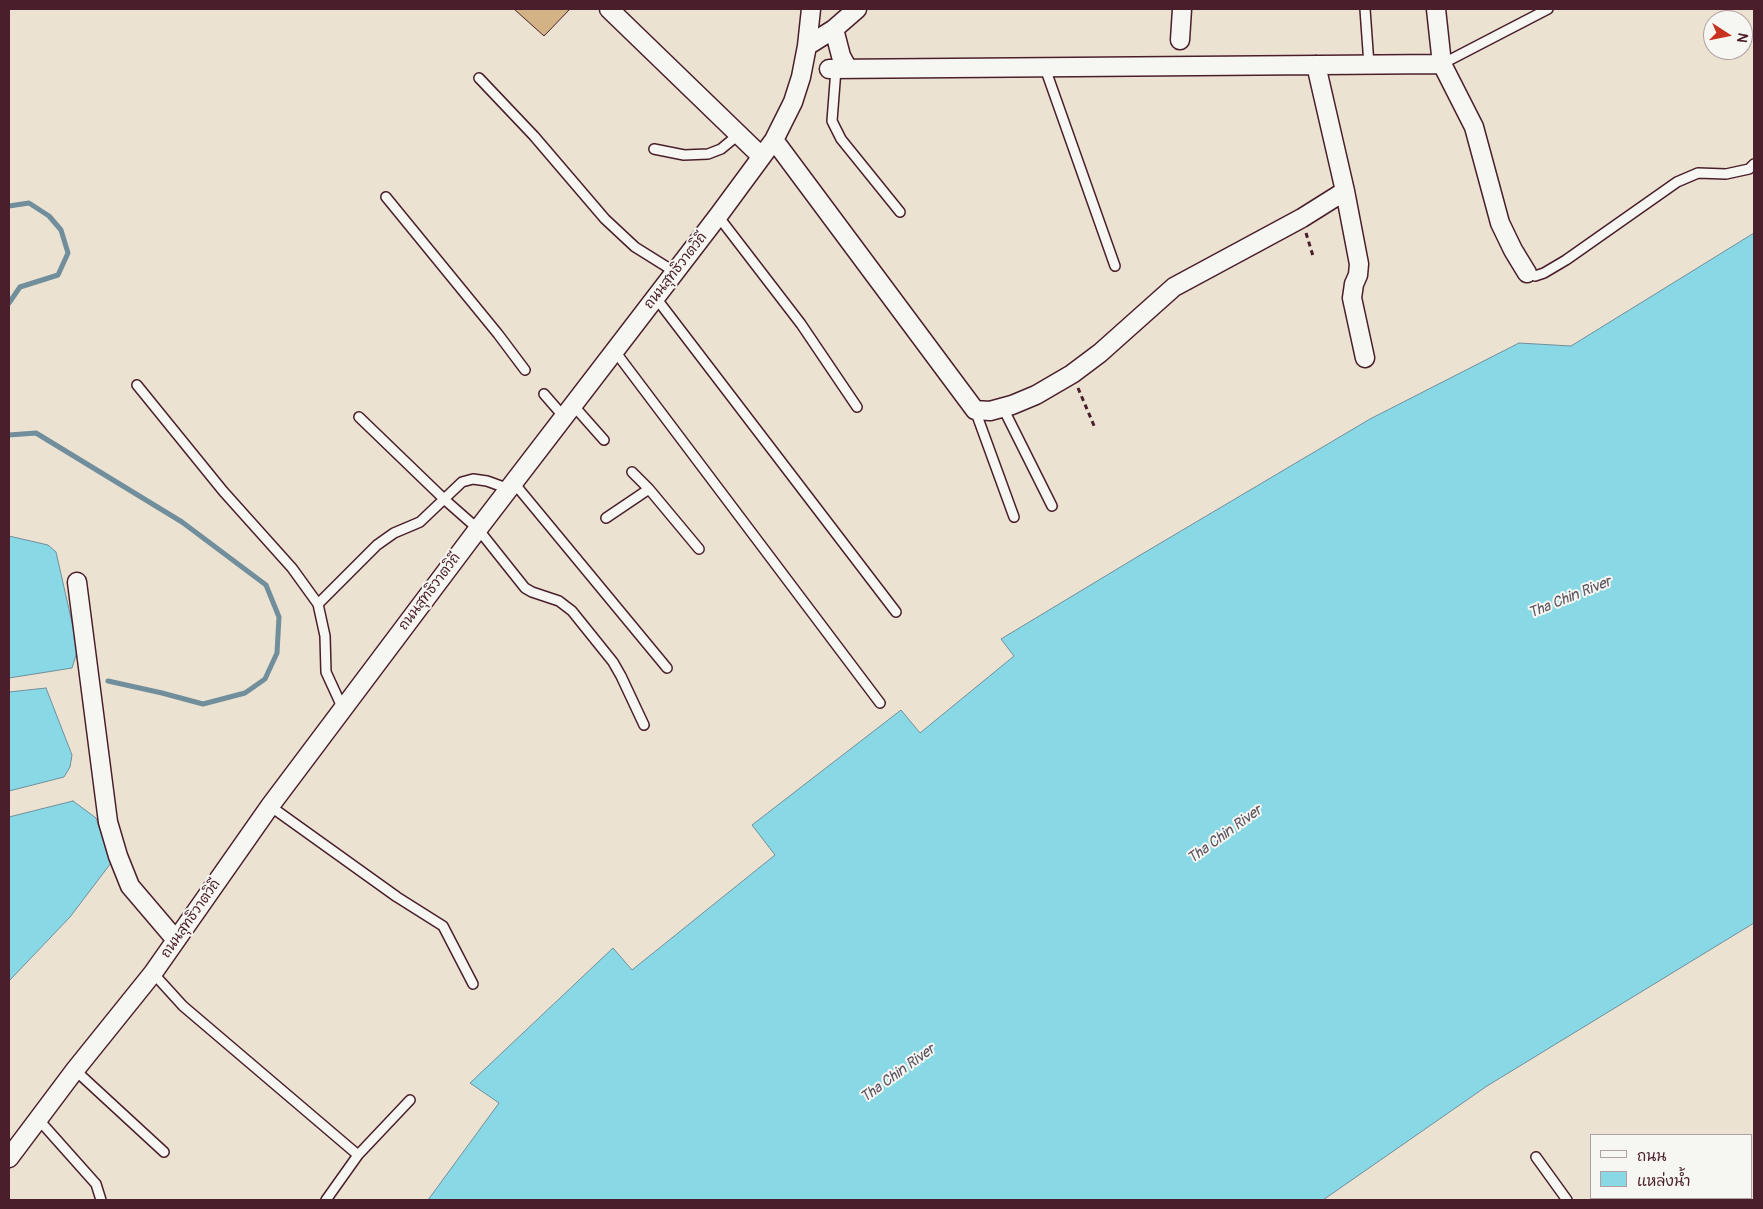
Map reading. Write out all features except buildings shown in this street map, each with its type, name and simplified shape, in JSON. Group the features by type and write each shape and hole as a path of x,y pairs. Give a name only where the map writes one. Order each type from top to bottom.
{"street":[{"path":"609,9 761,156"},
{"name":"ถนนสุทธิวาตวิถี","path":"9,1158 39,1120 74,1070 153,973 270,806 478,529 718,216 774,140 793,102 827,69 807,46 811,9"},
{"path":"807,46 834,29 857,9"},
{"path":"1180,67 1182,9"},
{"path":"1436,9 1442,64 1474,127 1500,223 1527,273"},
{"path":"827,69 841,56 834,29"},
{"path":"827,69 1442,64"},
{"path":"1316,65 1345,191 1359,264 1352,298 1365,358"},
{"path":"774,140 975,410 990,411 1003,408 1036,395 1072,374 1174,287 1302,218 1345,191"},
{"path":"77,582 108,822 118,856 130,886 176,940"}],"lane":[{"path":"1365,9 1369,65"},
{"path":"1442,64 1548,9"},
{"path":"1044,68 1115,266"},
{"path":"827,69 832,121 841,139 900,212"},
{"path":"479,78 534,136 605,219 635,247 676,272"},
{"path":"654,149 684,155 708,154 721,150 738,135"},
{"path":"1527,273 1535,276 1566,260 1676,182 1698,173 1726,174 1749,169 1754,164"},
{"path":"386,197 498,334 525,370"},
{"path":"718,216 801,324 857,407"},
{"path":"656,298 896,612"},
{"path":"614,350 880,704"},
{"path":"136,385 223,491 292,568 318,604 325,636 326,672 343,709"},
{"path":"544,394 569,411 604,440"},
{"path":"1003,408 1052,506"},
{"path":"975,410 1014,517"},
{"path":"359,417 478,529 525,588 558,601 572,611 622,676 644,725"},
{"path":"632,472 649,489 699,549"},
{"path":"318,604 377,545 394,533 420,522 462,482 473,478 512,486 667,668"},
{"path":"606,518 649,489"},
{"path":"270,806 397,897 443,926 473,984"},
{"path":"153,973 183,1006 358,1155"},
{"path":"74,1070 164,1152"},
{"path":"326,1200 358,1155 410,1100"},
{"path":"39,1120 96,1184 102,1200"},
{"path":"1536,1156 1567,1200"}],"path":[{"path":"1302,218 1313,256"},
{"path":"1072,374 1095,428"}],"water":[{"name":"Tha Chin River","path":"1754,233 1754,923 1487,1086 1323,1200 428,1200 499,1103 470,1083 613,948 632,970 775,855 752,825 901,710 920,733 1014,656 1001,639 1137,557 1370,419 1519,343 1571,346"},
{"path":"9,536 48,545 56,552 78,649 72,668 9,678"},
{"path":"46,688 72,755 70,767 64,777 9,791 9,692"},
{"path":"73,801 96,818 111,863 70,917 9,981 9,817"}],"waterway":[{"path":"9,206 29,203 49,216 61,230 68,253 58,275 20,287 9,303"},
{"path":"9,435 36,433 182,522 266,585 279,617 277,653 265,679 245,693 203,704 108,681"}]}
